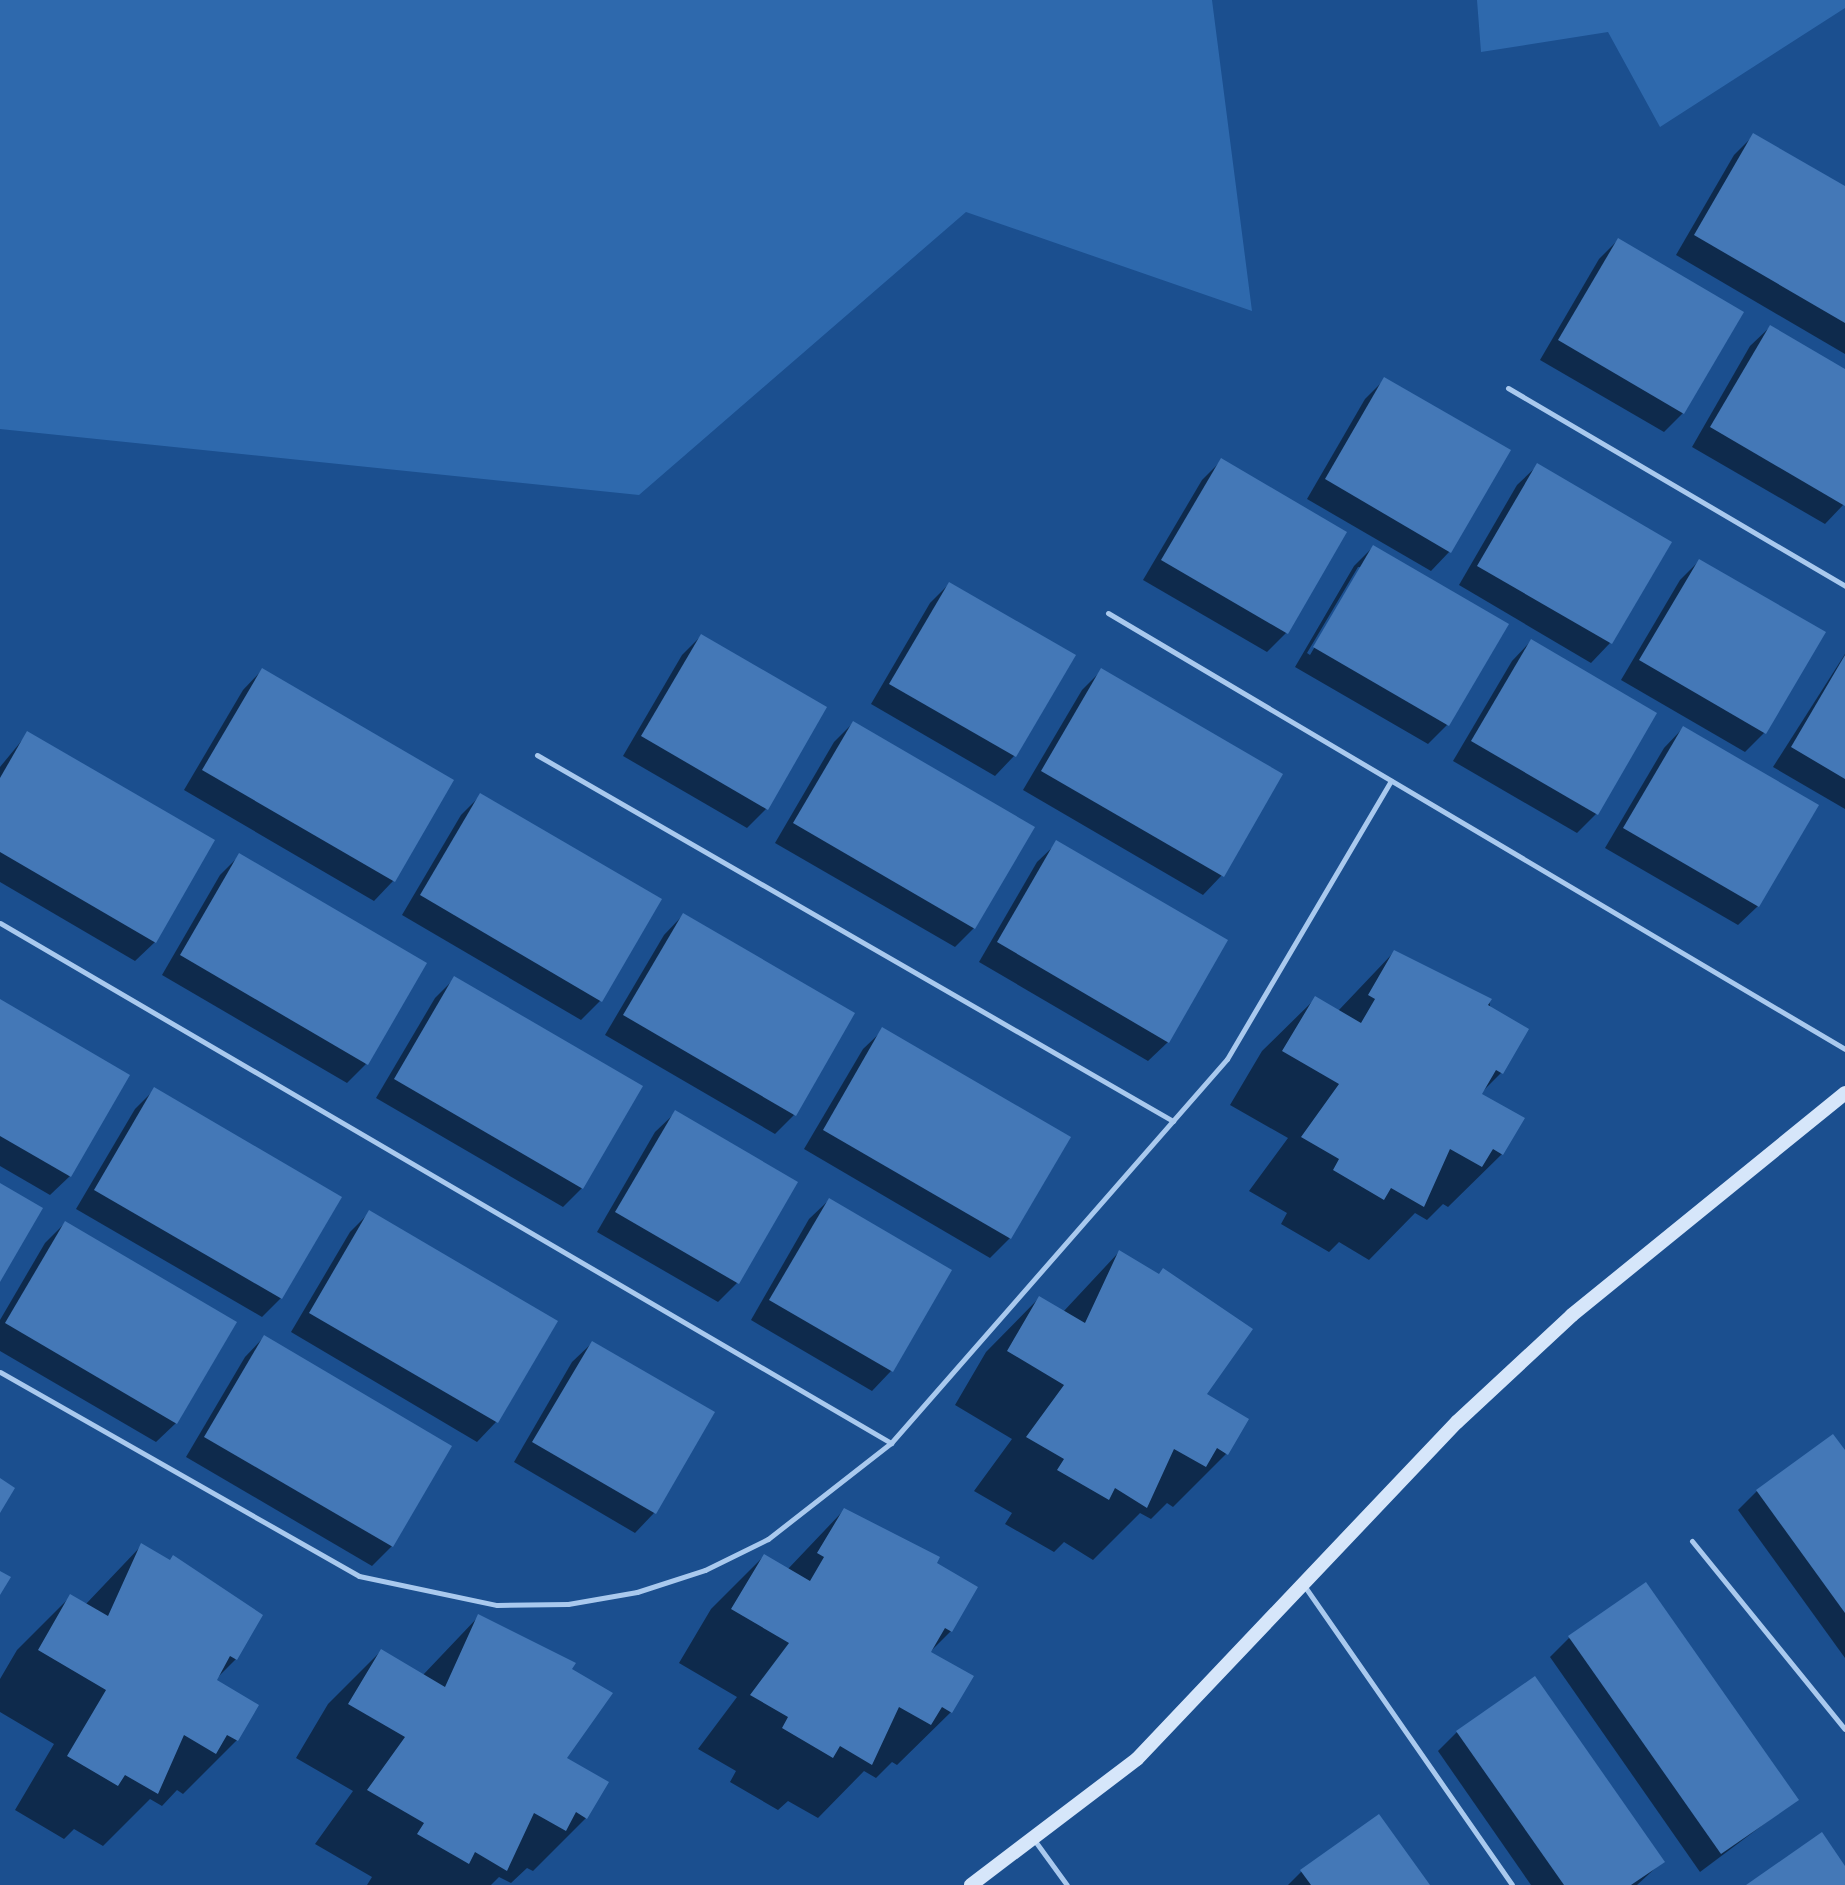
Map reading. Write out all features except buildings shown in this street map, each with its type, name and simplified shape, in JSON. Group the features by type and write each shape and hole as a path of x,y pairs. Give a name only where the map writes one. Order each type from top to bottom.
{"street":[{"path":"971,1885 1035,1841 1196,1703 1301,1581 1572,1315 1845,1093"}],"lane":[{"path":"1508,388 1845,586"},
{"path":"1108,613 1845,1049"},
{"path":"537,755 1173,1121"},
{"path":"0,1371 359,1576 497,1605 568,1604 637,1592 705,1570 768,1539 891,1443 1227,1059 1391,781"},
{"path":"0,923 891,1443"},
{"path":"1692,1541 1845,1729"},
{"path":"1301,1581 1512,1885"},
{"path":"1035,1841 1067,1885"}],"shaded area":[{"path":"0,0 1212,0 1252,311 966,212 639,495 0,429"},
{"path":"1477,0 1845,0 1845,8 1660,127 1608,32 1481,52"}]}
